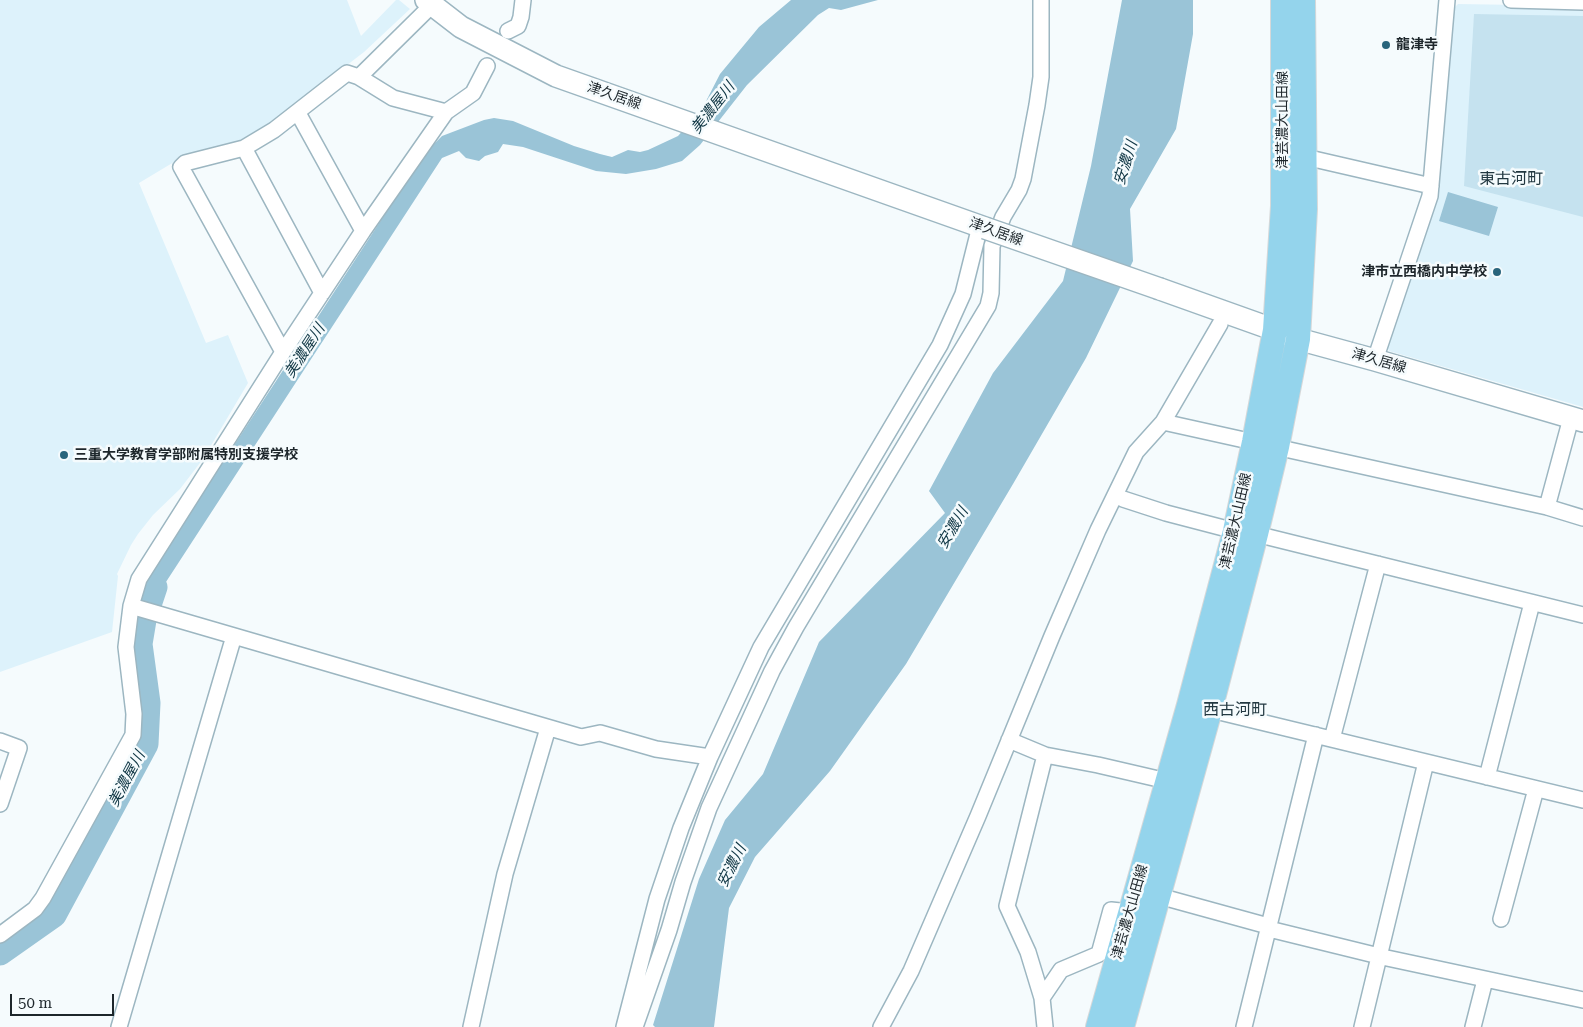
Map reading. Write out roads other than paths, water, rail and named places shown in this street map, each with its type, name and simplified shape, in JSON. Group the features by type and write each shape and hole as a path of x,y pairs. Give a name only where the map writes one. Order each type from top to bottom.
{"main road":[{"name":"津芸濃大山田線","path":"1266,444 1283,206 1283,0"},
{"name":"津芸濃大山田線","path":"1122,1027 1160,896 1199,707 1266,444 1298,339 1305,209 1302,0"},
{"name":"津久居線","path":"429,3 461,27 556,76 1298,339 1577,420"},
{"name":"津芸濃大山田線","path":"1098,1027 1167,781 1199,707"}],"street":[{"path":"508,32 518,26 523,0"},
{"path":"635,1027 709,808 772,671 988,306 991,293 992,246 1002,217 1019,190 1023,179 1037,105 1040,78 1041,0"},
{"path":"1375,360 1430,196 1447,0"},
{"path":"1511,0 1583,2"},
{"path":"359,78 429,3"},
{"path":"0,935 35,909 43,898 133,735 134,714 126,647 131,606 139,579 283,352 363,231 446,112 473,93 488,66"},
{"path":"283,352 181,167 185,163 244,148 274,130 347,74 359,78 394,98 446,112"},
{"path":"298,112 363,231"},
{"path":"244,148 322,293"},
{"path":"1305,157 1431,186"},
{"path":"624,1027 658,899 681,828 710,756 761,647 940,345 963,294 982,227"},
{"path":"881,1027 911,971 1098,530 1136,452 1163,422 1220,324"},
{"path":"1547,507 1577,420"},
{"path":"1163,422 1547,507 1583,518"},
{"path":"1116,495 1166,513 1583,616"},
{"path":"1332,739 1378,564"},
{"path":"1487,777 1532,603"},
{"path":"131,606 581,737 600,733 656,749 710,756"},
{"path":"119,1027 234,636"},
{"path":"1199,707 1583,800"},
{"path":"471,1027 505,874 548,728"},
{"path":"1244,1027 1316,735"},
{"path":"1009,740 1045,755 1167,781"},
{"path":"0,741 20,748 0,804"},
{"path":"1045,755 1007,906 1028,952 1042,998 1045,1027"},
{"path":"1362,1027 1426,762"},
{"path":"1501,919 1536,789"},
{"path":"1042,998 1061,970 1099,954 1111,910 1130,912 1160,896 1268,927 1379,955 1485,980 1583,1000"},
{"path":"1473,1027 1485,980"}],"water":[{"path":"791,0 878,0 841,10 829,8 818,15 747,85 700,145 682,161 656,169 626,174 596,171 523,147 503,144 498,152 485,156 479,161 466,158 459,151 442,158 164,585 155,608 139,602 147,581 165,551 404,185 430,148 442,136 494,118 513,121 574,146 612,157 628,150 640,152 648,150 678,136 702,109 720,74 759,27"},
{"name":"安濃川","path":"1122,0 1193,0 1193,34 1176,129 1130,209 1133,261 1086,358 906,664 830,771 755,857 729,908 714,1027 655,1027 653,1025 699,879 725,820 763,774 819,642 945,513 929,491 993,373 1063,281 1091,166"},
{"path":"1448,192 1498,207 1489,236 1439,221"}],"waterway":[{"name":"美濃屋川","path":"0,953 54,915 146,744 148,703 140,644 144,620 155,587"}],"place":[{"name":"龍津寺","path":"1386,45"},
{"name":"津市立西橋内中学校","path":"1497,272"},
{"name":"三重大学教育学部附属特別支援学校","path":"64,455"}],"district":[{"name":"東古河町","path":"1511,179"},
{"name":"西古河町","path":"1235,710"}]}
